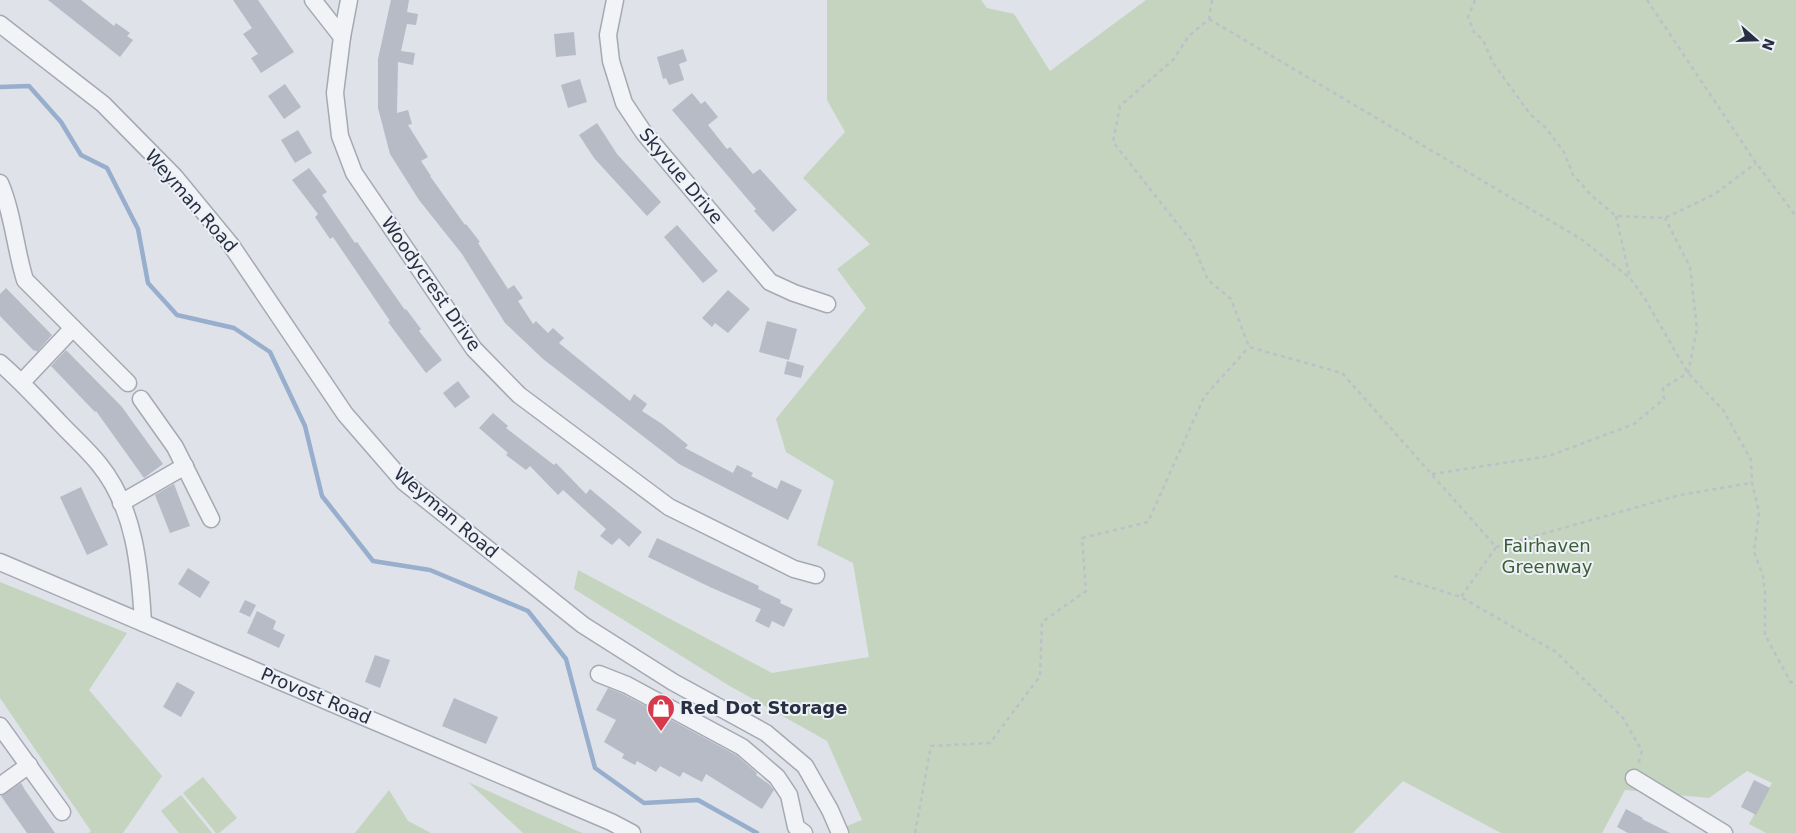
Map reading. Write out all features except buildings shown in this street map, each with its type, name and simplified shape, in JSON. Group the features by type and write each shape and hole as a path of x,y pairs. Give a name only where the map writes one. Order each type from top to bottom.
{"street":[{"path":"313,0 342,37"},
{"name":"Woodycrest Drive","path":"348,0 335,93 340,136 354,173 474,350 519,395 669,507 794,569 816,575"},
{"name":"Skyvue Drive","path":"615,0 608,35 611,61 624,103 644,133 770,282 794,293 827,304"},
{"name":"Weyman Road","path":"0,24 103,104 175,177 231,244 345,414 404,482 583,625 673,682 766,733 805,766 830,810 840,833"},
{"path":"0,183 6,197 25,280 128,383"},
{"path":"22,382 73,328"},
{"path":"0,363 22,382 99,464 115,488 130,526 136,552 141,582 143,622"},
{"path":"141,399 175,447 211,519"},
{"path":"121,503 185,466"},
{"name":"Provost Road","path":"0,562 611,822 632,833"},
{"path":"599,674 627,685 742,747 777,777 789,795 796,827 804,833"},
{"path":"0,726 62,812"},
{"path":"0,786 29,765"},
{"path":"1634,778 1724,833"}],"path":[{"path":"1212,0 1210,20 1188,36 1173,60 1120,106 1113,142 1191,241 1208,280 1231,299 1249,347"},
{"path":"1476,0 1468,17 1474,32 1483,40 1493,63 1530,114 1545,127 1564,152 1573,175 1592,196 1616,216 1665,218 1715,194 1756,163"},
{"path":"1647,0 1756,163 1796,216"},
{"path":"1210,20 1581,239 1630,278 1645,299 1688,373 1722,410 1751,460 1752,483 1759,512 1754,552 1763,576 1765,635 1790,681 1796,686"},
{"path":"1616,216 1630,278"},
{"path":"1432,474 1549,456 1634,424 1664,399 1663,388 1688,373 1697,329 1690,267 1665,218"},
{"path":"1249,347 1342,373 1496,547"},
{"path":"915,833 931,746 990,743 1040,676 1042,622 1086,591 1082,538 1148,522 1204,397 1249,347"},
{"path":"1461,596 1496,547 1680,495 1752,483"},
{"path":"1394,576 1461,596 1556,652 1623,718 1642,751 1634,778"}],"green space":[{"name":"Fairhaven Greenway","path":"827,0 981,0 987,8 1014,14 1050,71 1146,0 1796,0 1796,833 1766,833 1749,824 1772,783 1747,771 1709,798 1625,790 1602,833 1501,833 1403,781 1353,833 850,833 847,826 862,820 827,741 728,685 574,589 578,570 772,673 869,657 853,563 817,545 834,481 786,452 776,419 866,308 837,269 870,244 803,178 845,132 827,100"},
{"path":"0,582 127,633 89,690 162,776 123,833 89,833 91,831 0,698"},
{"path":"203,777 237,818 219,833 216,833 183,793"},
{"path":"468,782 582,833 523,833"},
{"path":"389,790 408,821 431,833 355,833"},
{"path":"181,795 212,833 179,833 161,811"}],"waterway":[{"path":"0,87 29,86 61,122 81,155 107,168 138,229 148,283 177,315 234,328 270,352 305,426 322,496 373,561 430,570 528,611 566,659 595,768 644,803 698,800 757,833"}],"place":[{"name":"Red Dot Storage","path":"661,732"}]}
